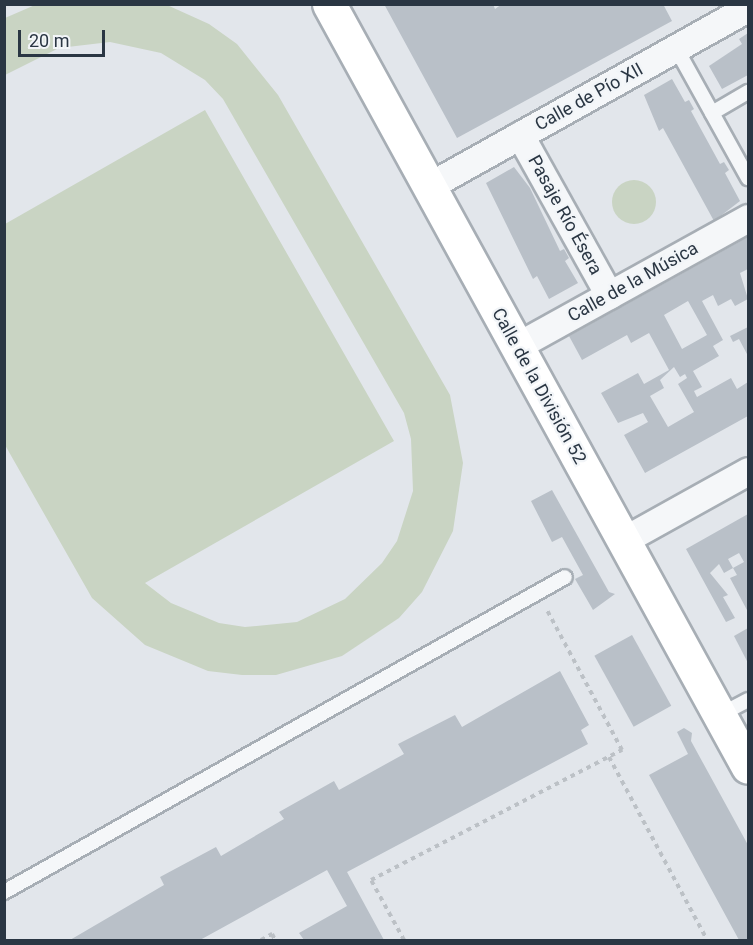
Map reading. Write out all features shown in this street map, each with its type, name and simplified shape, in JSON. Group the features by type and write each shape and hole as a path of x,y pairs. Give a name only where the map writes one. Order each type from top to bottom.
{"main road":[{"name":"Calle de la División 52","path":"328,4 748,767"}],"street":[{"name":"Calle de Pío XII","path":"429,186 748,8"},
{"name":"Pasaje Río Ésera","path":"520,135 609,295"},
{"name":"Calle de la Música","path":"517,346 748,218"},
{"path":"624,540 748,471"}],"lane":[{"path":"676,48 748,178"},
{"path":"712,113 748,92"},
{"path":"4,892 565,577"},
{"path":"720,715 748,700"}],"path":[{"path":"404,940 371,880 622,750 538,594"},
{"path":"609,757 707,940"},
{"path":"261,940 272,934 275,940"}],"green space":[{"path":"35,5 167,5 209,24 237,44 278,95 450,395 463,463 453,531 422,592 399,618 342,656 276,675 242,675 208,671 145,645 92,598 5,445 5,224 205,110 394,441 145,583 171,603 219,623 245,627 297,622 345,599 382,563 397,541 413,491 411,439 404,413 223,99 205,80 161,53 110,42 59,48 5,75 5,18"},
{"path":"634,180 649,187 656,202 649,217 634,224 619,217 612,202 619,187"}],"building":[{"path":"384,4 493,4 495,9 502,4 663,4 672,21 457,138"},
{"path":"748,33 748,75 722,89 709,66 742,44 739,39"},
{"path":"672,79 685,102 689,100 694,109 691,111 720,164 724,162 729,170 725,173 740,201 714,221 663,128 659,131 644,95"},
{"path":"514,167 530,188 560,251 564,249 569,258 565,261 578,283 549,299 537,276 533,279 486,183"},
{"path":"748,237 748,269 740,273 748,299 735,306 731,299 718,306 713,295 702,301 723,340 713,346 719,356 693,371 702,387 694,391 697,397 731,378 737,389 748,382 748,416 645,473 624,435 648,422 643,413 618,423 601,393 638,373 644,384 669,370 649,333 631,343 627,335 582,360 569,336","holes":["688,301 707,335 682,349 664,315","674,367 680,377 685,374 687,378 678,384 694,412 668,427 650,396 664,388 660,380"]},
{"path":"748,327 748,356 739,339 733,342 730,336"},
{"path":"552,490 609,592 615,594 593,610 575,579 583,575 562,537 552,542 531,501"},
{"path":"748,514 748,612 730,578 737,575 733,568 724,573 719,564 710,573 728,595 723,597 735,618 726,622 686,549","holes":["739,553 744,562 733,568 728,559"]},
{"path":"748,628 748,663 734,636"},
{"path":"632,635 671,706 634,727 594,656"},
{"path":"560,671 589,725 581,730 588,744 347,872 384,940 304,940 299,933 347,906 327,870 200,940 70,940 164,885 160,877 216,847 221,856 284,819 279,812 334,781 339,790 404,754 398,744 455,715 462,727"},
{"path":"684,728 692,733 691,741 748,845 748,940 739,940 649,775 688,754 677,732"}]}
